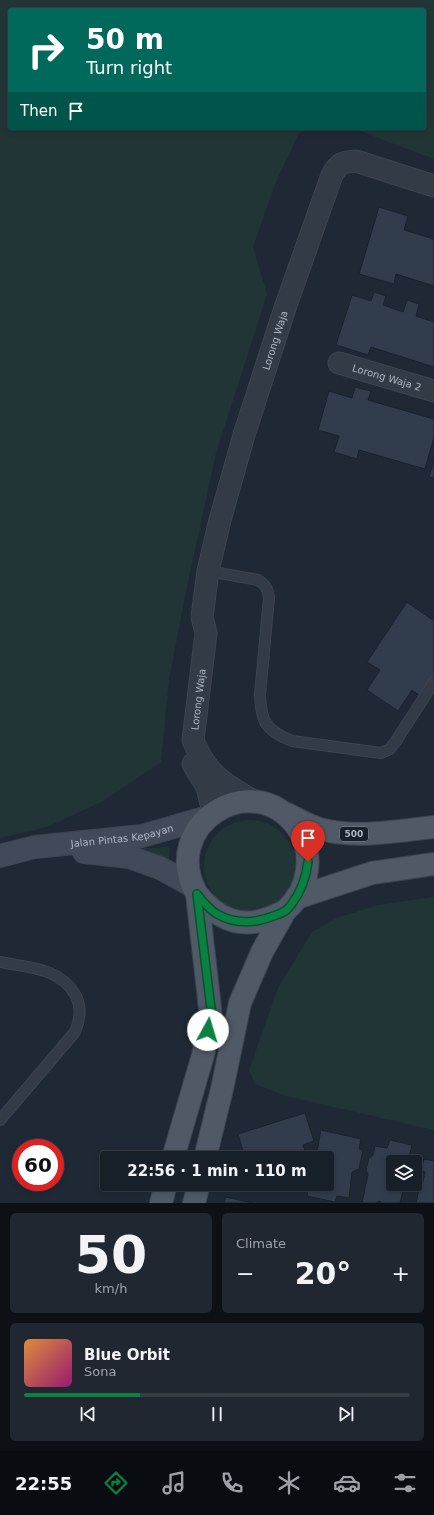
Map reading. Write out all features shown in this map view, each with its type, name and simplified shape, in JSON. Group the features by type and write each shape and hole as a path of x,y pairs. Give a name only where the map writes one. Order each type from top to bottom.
{"main road":[{"name":"500","path":"210,815 220,808 230,805 242,802 255,802 267,805 319,829 346,834 373,834 434,827"},
{"name":"500","path":"208,1151 240,1003 262,952 302,887 306,875 308,862 303,838 288,818 278,810"},
{"path":"175,1151 212,1017 195,890 189,874 188,862 189,849 193,837 210,815"},
{"path":"195,890 207,906 217,914 241,922 253,922 266,919 290,905 372,873 434,864"},
{"path":"161,1203 164,1191"},
{"path":"194,1203 197,1191"}],"street":[{"name":"Lorong Waja","path":"255,802 229,787 214,776 198,755 193,740 206,633 202,617 208,571 220,520 244,435 285,308 332,175 337,166 346,162 356,161 434,186"},
{"name":"Lorong Waja 2","path":"339,363 434,391"},
{"name":"Lorong Waja","path":"202,617 193,630 183,745 207,787 210,815"},
{"name":"Jalan Pintas Kepayan","path":"0,856 35,847 142,836 210,815"},
{"name":"Jalan Pintas Kepayan","path":"35,847 129,856 160,868 195,890"}],"lane":[{"path":"208,571 258,580 264,584 268,590 269,598 260,706 262,716 267,727 278,735 292,740 381,753 390,749 396,741 434,682"},
{"path":"0,962 49,972 63,979 72,989 79,1001 80,1012 79,1022 75,1032 0,1120"}],"green space":[{"path":"0,0 434,0 434,159 357,130 426,130 426,8 8,8 8,130 308,130 299,133 275,184 253,247 267,294 216,453 169,679 161,762 103,801 47,827 0,838"},
{"path":"250,820 268,823 283,833 293,848 296,866 293,884 283,899 268,909 250,912 232,909 217,899 207,884 204,866 207,848 217,833 232,823"},
{"path":"170,846 168,867 138,851 141,848"},
{"path":"434,897 434,1130 286,1096 255,1084 249,1070 278,988 312,932 337,918 378,905"}],"building":[{"path":"379,207 408,216 404,230 434,239 434,286 396,274 394,284 359,274"},
{"path":"374,292 386,296 383,305 403,312 407,300 419,304 416,316 434,322 434,367 371,347 368,355 336,345 352,295 371,301"},
{"path":"355,387 371,391 368,400 434,419 434,437 425,469 359,450 357,459 334,452 339,436 318,430 329,391 352,398"},
{"path":"434,460 434,478 429,477"},
{"path":"407,602 434,621 434,676 420,696 412,690 398,711 367,690 380,670 367,662"},
{"path":"305,1113 314,1141 303,1145 305,1151 243,1151 238,1134"},
{"path":"321,1130 361,1139 359,1149 363,1150 359,1169 352,1172 349,1198 337,1196 335,1202 307,1196 308,1191 334,1191 334,1151 317,1151"},
{"path":"390,1140 412,1145 410,1155 386,1155 386,1191 403,1191 400,1203 380,1203 380,1201 376,1203 362,1203 368,1174 366,1170 369,1158 373,1155 375,1146 387,1148"},
{"path":"424,1159 434,1161 434,1203 416,1203 419,1191 422,1191 425,1172 422,1171"},
{"path":"226,1197 253,1203 224,1203"}],"route":[{"path":"208,1030 212,1017 197,894 207,906 217,914 229,919 241,922 253,922 266,919 285,911 296,898 302,887 308,862"}]}
